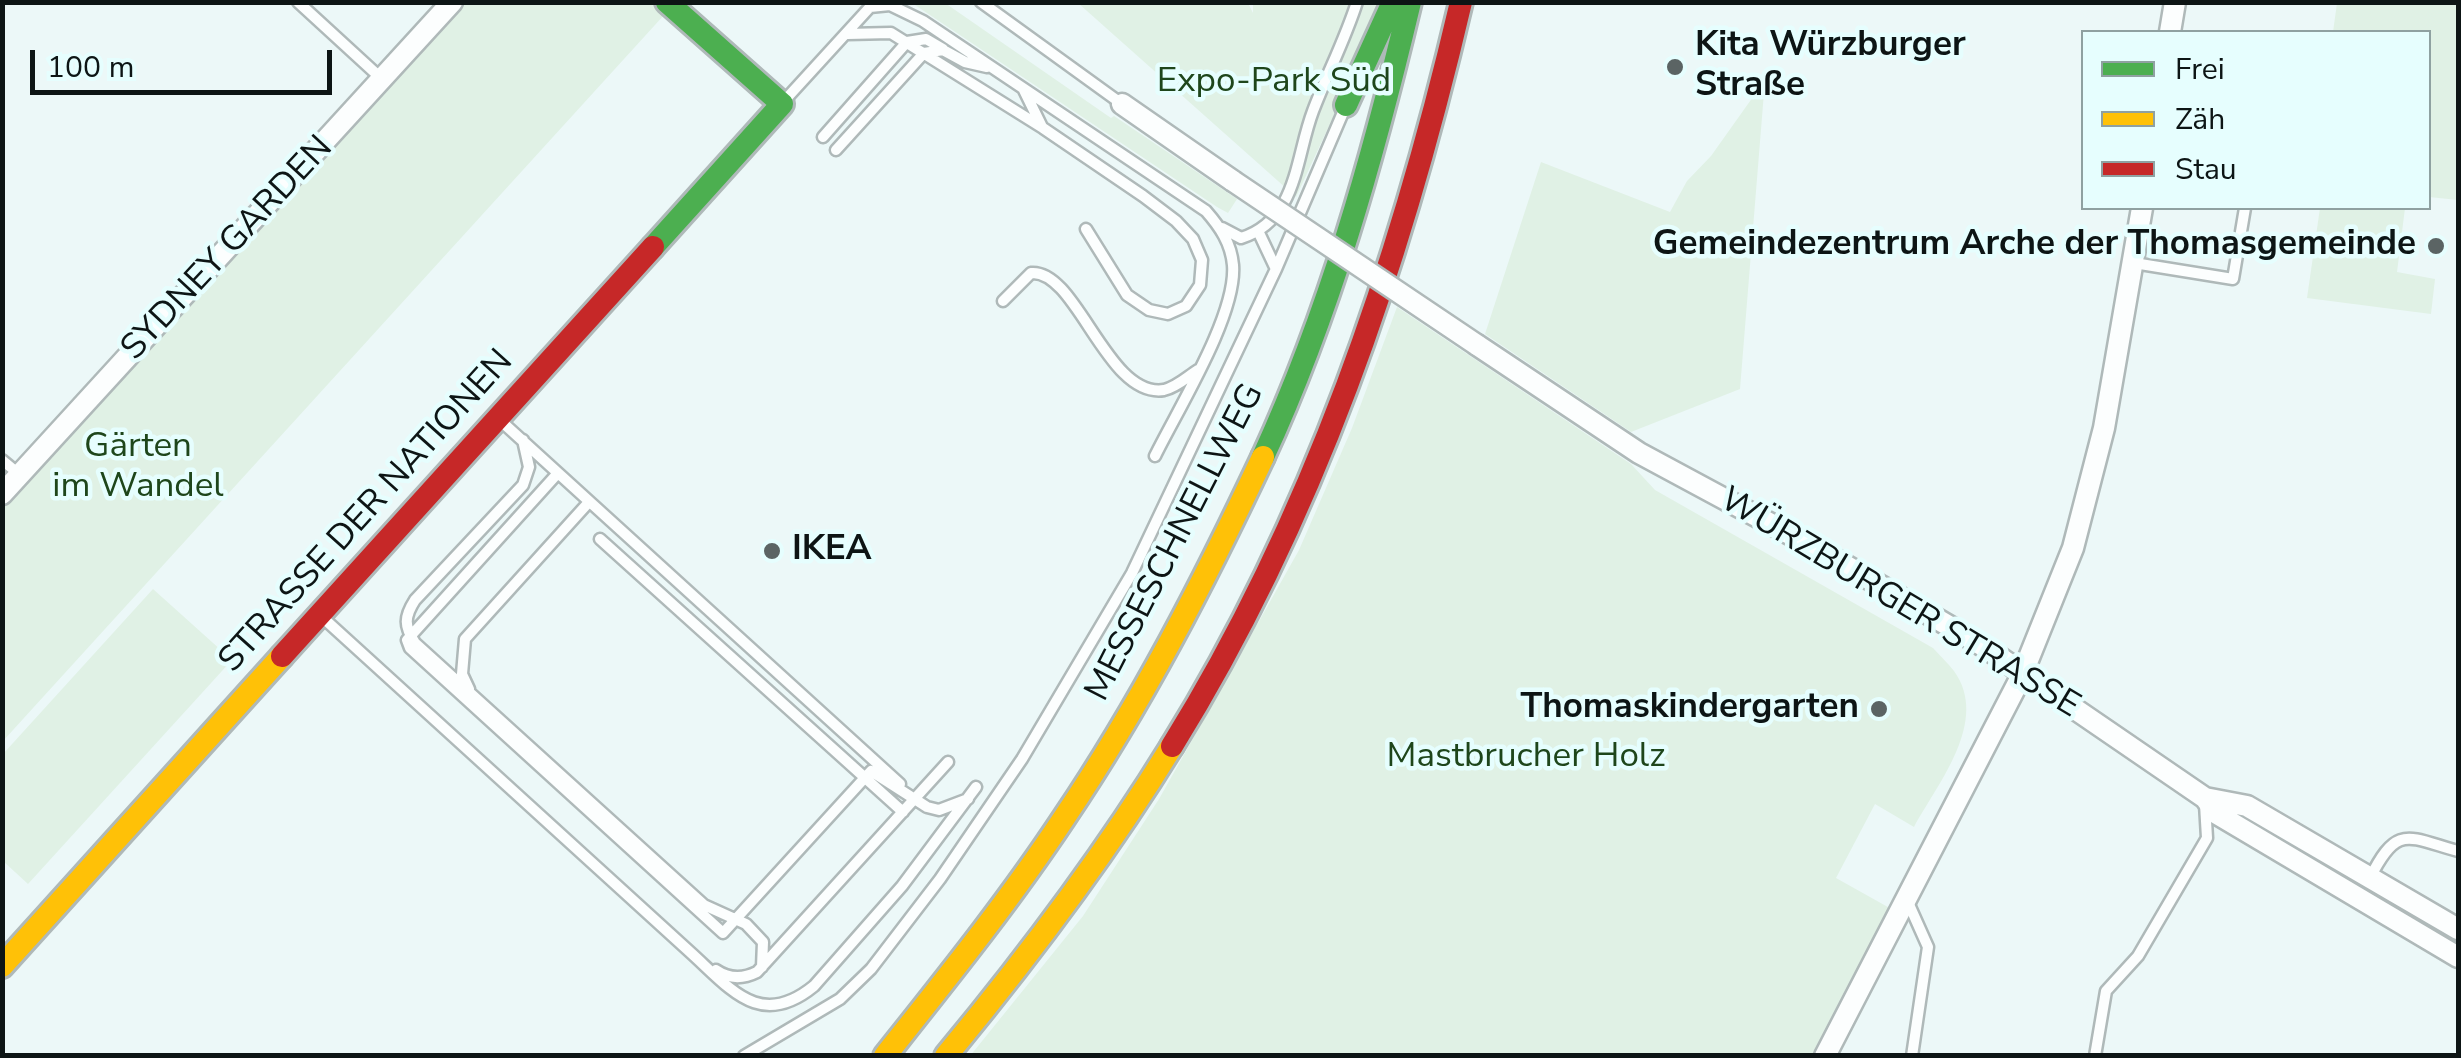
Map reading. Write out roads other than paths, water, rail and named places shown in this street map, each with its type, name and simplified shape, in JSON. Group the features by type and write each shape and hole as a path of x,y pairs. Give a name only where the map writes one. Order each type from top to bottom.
{"main road":[{"path":"1346,105 1393,2"},
{"name":"MESSESCHNELLWEG","path":"885,1056 954,974 1056,834 1151,682 1229,532 1310,344 1391,92 1410,2"},
{"path":"946,1056 994,1001 1099,860 1250,607 1349,385 1408,211 1462,2"},
{"path":"672,4 782,104"},
{"name":"STRASSE DER NATIONEN","path":"2,966 782,104"}],"street":[{"name":"SYDNEY GARDEN","path":"2,494 452,2"},
{"path":"2170,30 2175,2"},
{"name":"WÜRZBURGER STRASSE","path":"1122,104 1639,453 1823,552 1983,646 2204,798 2217,814 2458,958"},
{"path":"1825,1056 2022,676 2073,548 2104,428 2142,210"},
{"name":"WÜRZBURGER STRASSE","path":"2204,798 2247,806 2458,930"}],"lane":[{"path":"298,2 383,80"},
{"path":"981,2 1122,104"},
{"path":"782,104 872,5 890,4 907,11 1206,211 1230,235 1240,238 1258,232 1270,222 1290,195 1311,115 1356,2"},
{"path":"847,34 891,33 908,42 1176,220 1193,238 1202,260 1200,285 1186,306 1168,314 1148,310 1127,295 1086,229"},
{"path":"824,137 908,42 926,39 964,62 992,68"},
{"path":"836,150 924,54 944,50"},
{"path":"1022,88 1042,128"},
{"path":"744,1056 840,1000 871,969 993,804 1132,573 1276,270 1346,105"},
{"path":"2134,263 2233,279 2245,210"},
{"path":"1155,456 1228,305 1234,268 1220,227"},
{"path":"1258,232 1276,270"},
{"path":"1003,301 1031,273 1041,272 1057,280 1094,338 1128,376 1143,386 1166,389 1198,370"},
{"path":"497,417 916,798"},
{"path":"523,440 529,467 523,485 415,600 405,622 415,643 704,904 746,924 763,942 762,967"},
{"path":"2,460 20,475"},
{"path":"558,473 408,640 410,648 723,933 872,771 926,807 939,810 968,798"},
{"path":"472,694 462,674 465,639 589,502"},
{"path":"600,539 903,812"},
{"path":"320,616 690,952 740,996 756,1005 778,1006 814,986 902,886 976,787"},
{"path":"690,952 725,976 746,978 762,967 948,762"},
{"path":"2095,1056 2106,992 2138,956 2206,838 2204,798"},
{"path":"2370,879 2388,846 2401,838 2458,851"},
{"path":"1907,900 1928,947 1912,1056"}],"place":[{"name":"Kita Würzburger Straße","path":"1675,67"},
{"name":"Gemeindezentrum Arche der Thomasgemeinde","path":"2436,246"},
{"name":"IKEA","path":"772,551"},
{"name":"Thomaskindergarten","path":"1879,709"}],"park label":[{"name":"Expo-Park Süd","path":"1274,83"},
{"name":"Gärten im Wandel","path":"138,468"},
{"name":"Mastbrucher Holz","path":"1526,758"}]}
